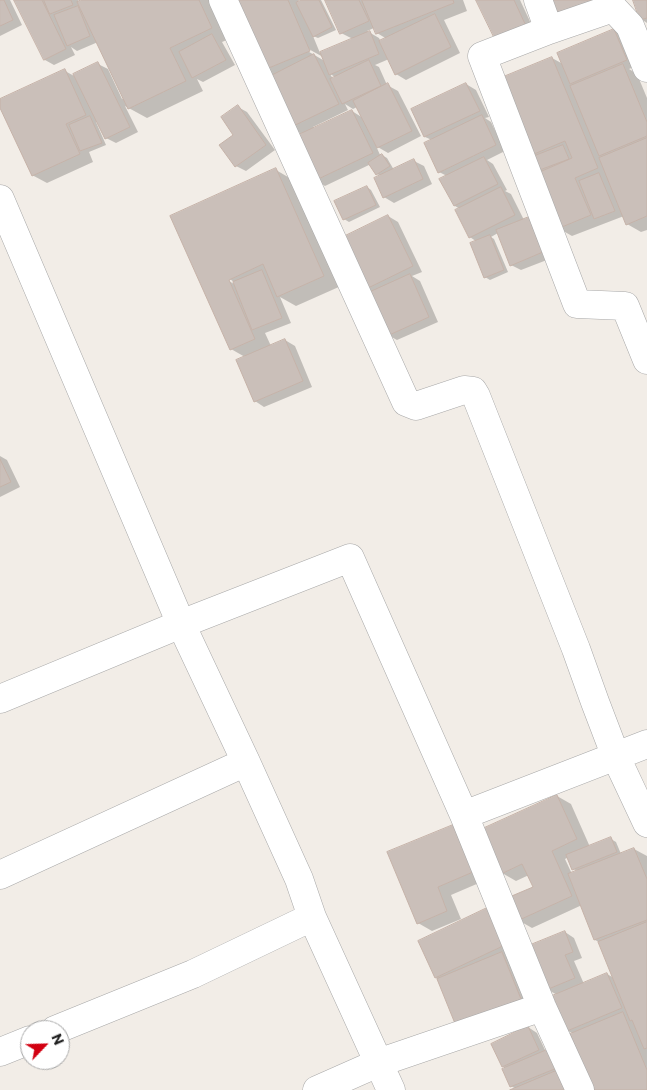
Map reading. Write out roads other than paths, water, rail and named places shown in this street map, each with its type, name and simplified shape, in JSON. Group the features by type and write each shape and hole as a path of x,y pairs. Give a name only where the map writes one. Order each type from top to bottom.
{"street":[{"path":"223,0 406,402 416,406 464,390 473,391 476,396 576,649 594,702 616,757 647,824"},
{"path":"538,0 550,30"},
{"path":"647,68 630,26 613,8 482,56 577,304 625,306 647,360"},
{"path":"0,199 181,624 299,879 312,916 391,1090"},
{"path":"0,699 181,624 350,558 464,815 542,1007 580,1090"},
{"path":"464,815 647,744"},
{"path":"0,875 246,762"},
{"path":"70,1024 193,974 312,916"},
{"path":"317,1090 378,1063 542,1007"},
{"path":"0,1052 20,1044"}]}
